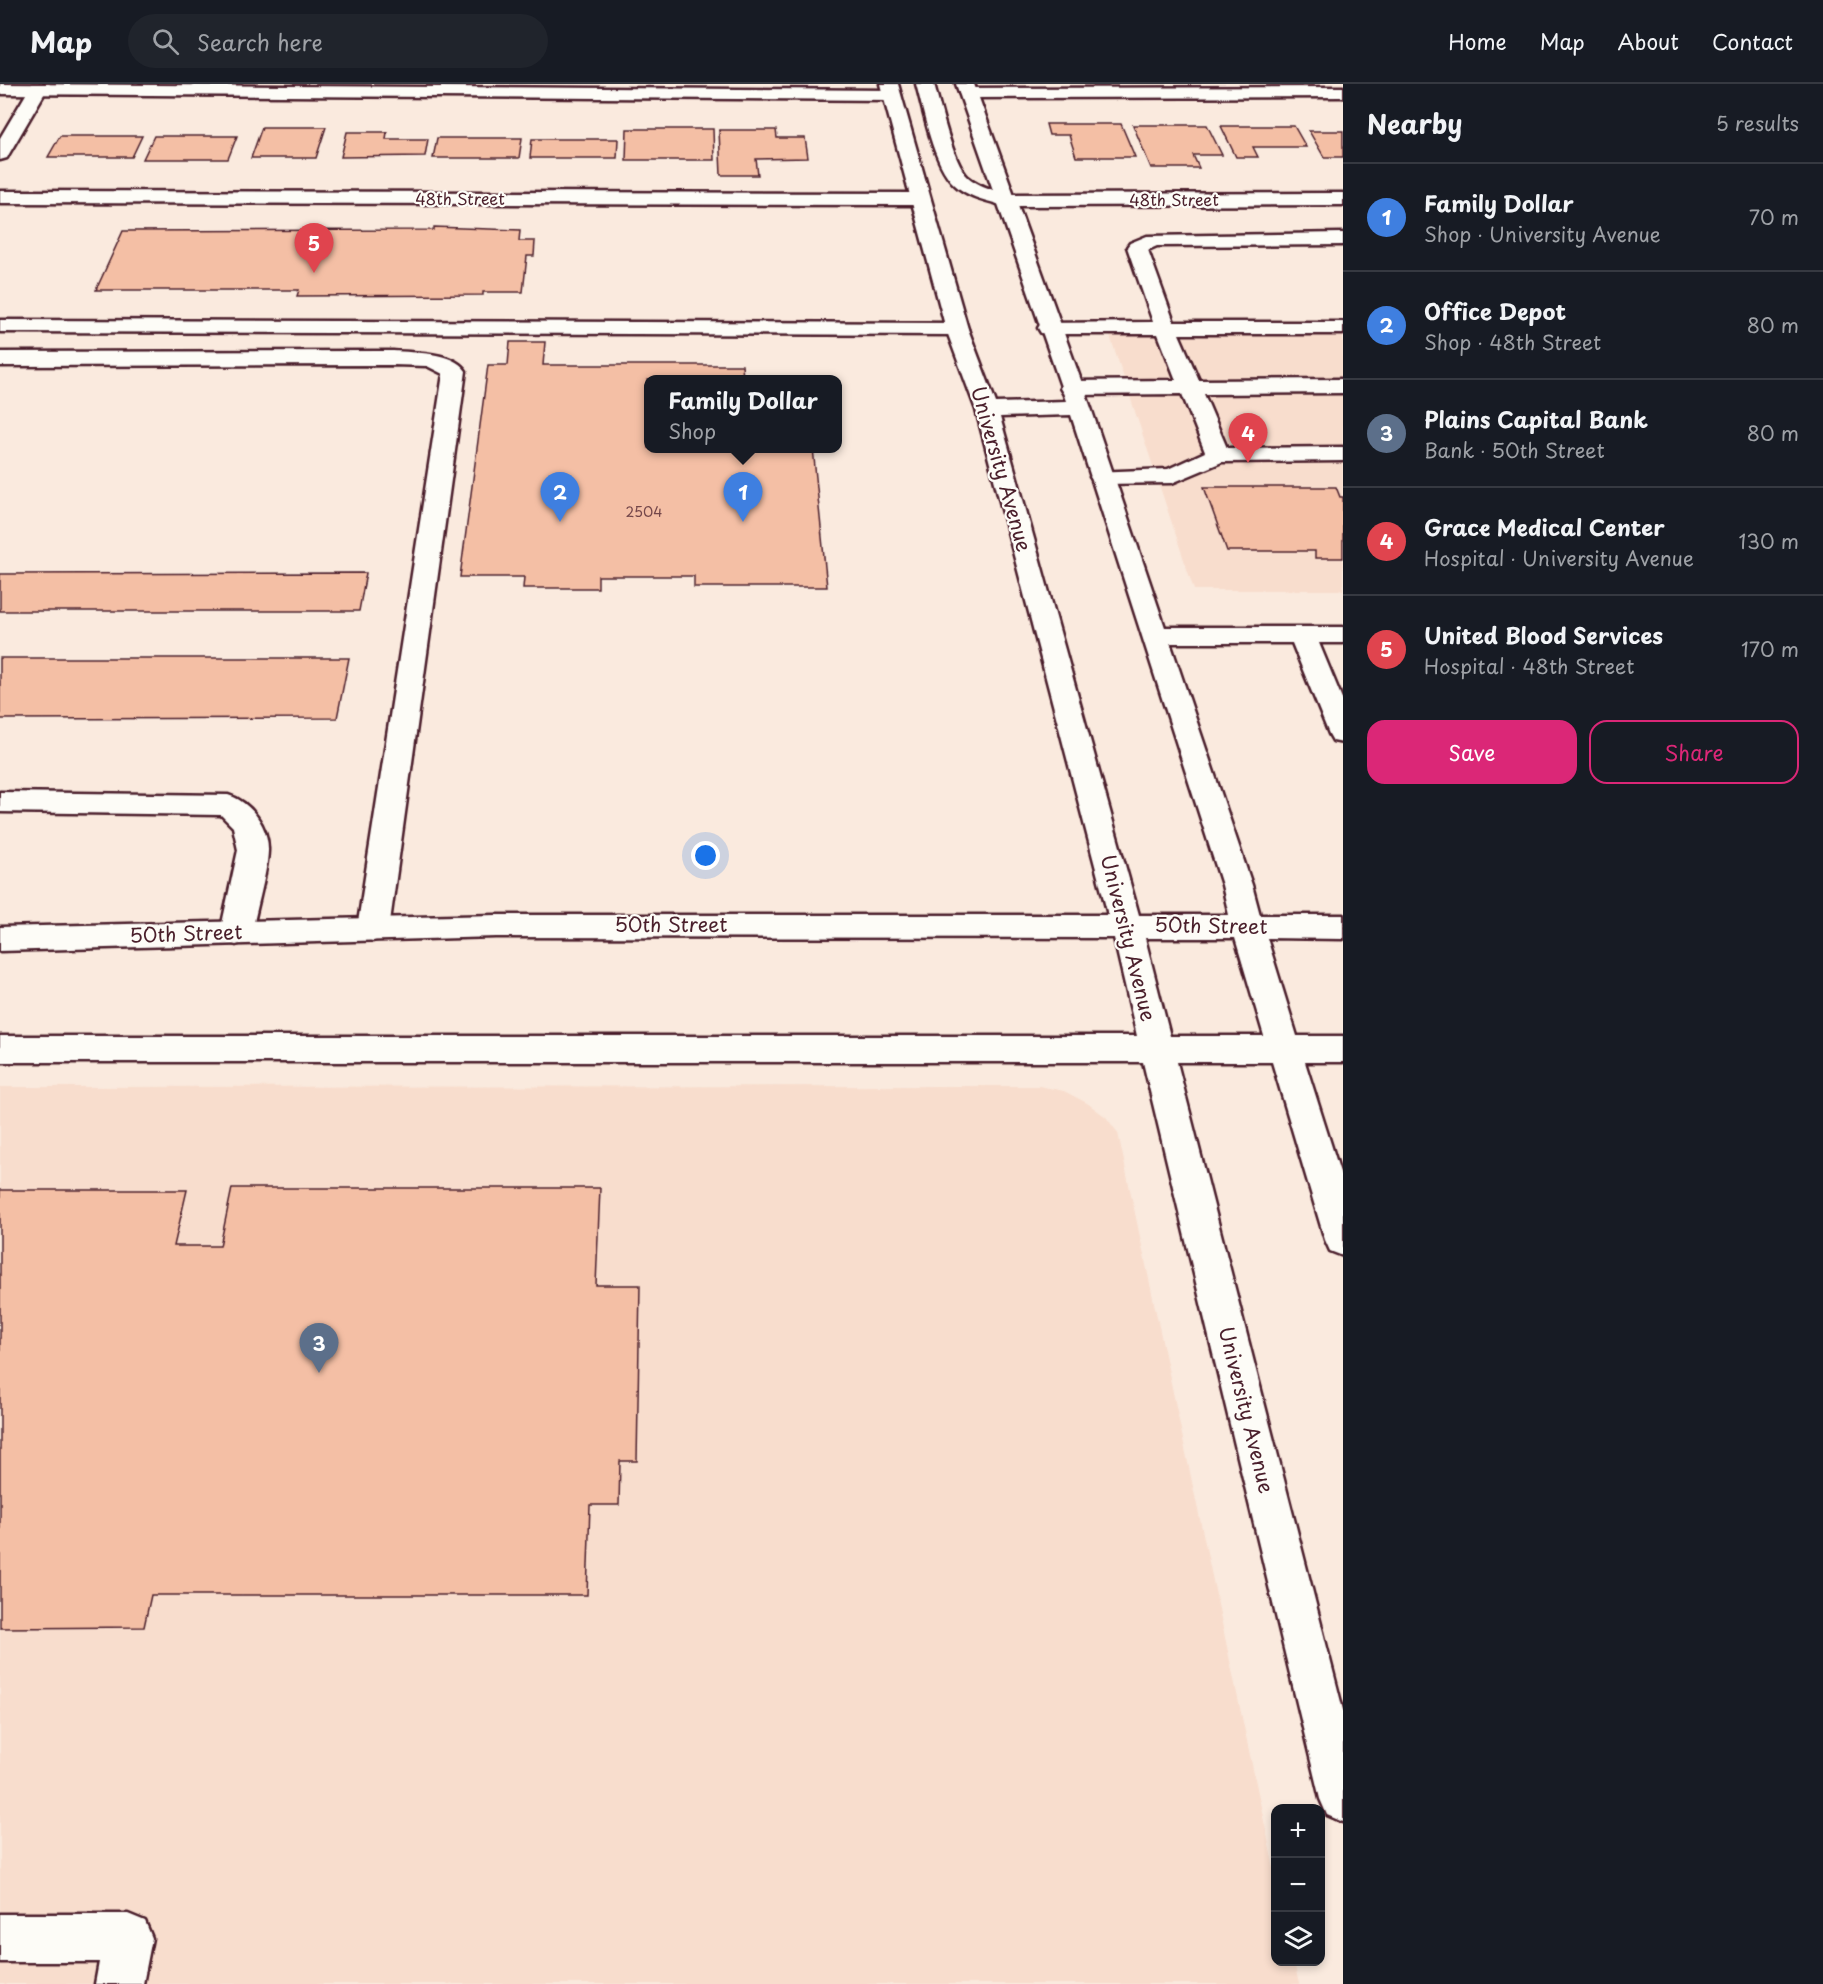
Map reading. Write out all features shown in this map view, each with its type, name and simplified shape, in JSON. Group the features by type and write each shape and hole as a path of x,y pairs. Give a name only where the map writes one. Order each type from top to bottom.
{"main road":[{"path":"925,84 949,159 959,179 977,190 1004,200"},
{"path":"0,89 39,87 891,89"},
{"path":"0,154 39,87"},
{"path":"1343,92 966,88 1102,477 1237,885 1247,926 1343,1240"},
{"name":"University Avenue","path":"891,89 957,329 987,410 1126,925 1343,1799"},
{"name":"48th Street","path":"0,197 920,199"},
{"name":"48th Street","path":"1004,200 1343,200"},
{"path":"1218,455 1166,328 1137,247 1154,240 1343,239"},
{"path":"0,326 957,329"},
{"path":"1049,328 1343,328"},
{"path":"0,359 393,358 431,360 455,371 373,929"},
{"path":"987,410 1075,398 1190,388 1343,387"},
{"path":"1102,477 1172,476 1218,455 1343,453"},
{"path":"1155,636 1343,635"},
{"path":"1302,636 1343,734"},
{"path":"0,802 228,805 247,823 253,850 236,933"},
{"name":"50th Street","path":"0,939 496,926 1343,927"},
{"path":"0,1048 1155,1047 1343,1049"},
{"path":"0,1938 128,1938 119,1984"}],"shaded area":[{"path":"1110,336 1343,336 1343,590 1194,590"},
{"path":"1039,1086 1064,1091 1087,1103 1106,1117 1118,1133 1271,1854 1271,1966 1295,1966 1299,1984 0,1984 0,1087"}],"building":[{"path":"1046,124 1121,124 1135,157 1076,157 1069,135 1049,135"},
{"path":"1133,125 1207,125 1222,155 1193,155 1199,168 1151,168"},
{"path":"1221,126 1294,126 1306,147 1253,147 1258,157 1236,157"},
{"path":"262,127 326,127 316,158 251,158"},
{"path":"627,129 713,129 714,160 626,160"},
{"path":"719,130 776,130 777,138 805,138 808,158 756,159 758,175 721,175"},
{"path":"1309,131 1343,131 1343,157 1324,157"},
{"path":"347,132 387,132 386,139 428,139 425,156 341,157"},
{"path":"60,136 142,136 132,157 48,157"},
{"path":"154,136 237,136 228,159 143,159"},
{"path":"437,138 522,138 519,158 433,158"},
{"path":"532,139 618,139 617,158 530,158"},
{"path":"434,227 520,230 519,241 535,241 534,256 527,256 523,292 483,292 483,295 297,296 299,290 96,290 123,231 434,230"},
{"path":"510,342 545,342 543,365 742,365 743,375 644,375 644,453 814,453 827,587 694,587 694,576 598,576 598,588 523,588 524,577 460,577 488,365 508,365"},
{"path":"1204,487 1336,487 1340,497 1343,497 1343,558 1315,558 1315,551 1227,551"},
{"path":"366,573 359,611 0,611 0,574"},
{"path":"0,658 349,658 337,718 0,719"},
{"path":"232,1188 600,1188 596,1285 640,1285 637,1461 620,1461 619,1505 590,1505 587,1595 151,1595 144,1627 0,1628 0,1190 187,1190 174,1246 220,1246"}],"place":[{"name":"United Blood Services","path":"314,273"},
{"name":"Grace Medical Center","path":"1248,463"},
{"name":"Office Depot","path":"560,522"},
{"name":"Family Dollar","path":"743,522"},
{"name":"Plains Capital Bank","path":"319,1373"}]}
